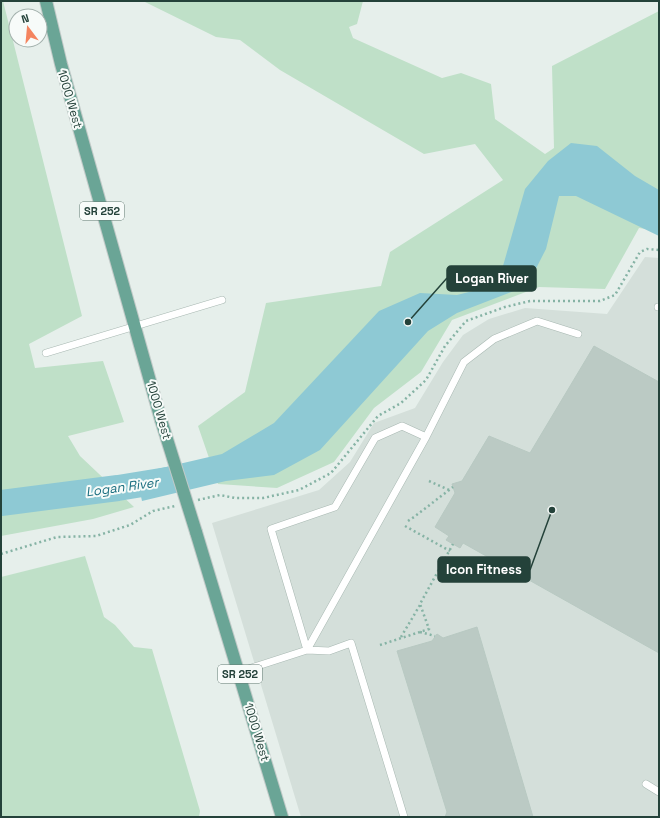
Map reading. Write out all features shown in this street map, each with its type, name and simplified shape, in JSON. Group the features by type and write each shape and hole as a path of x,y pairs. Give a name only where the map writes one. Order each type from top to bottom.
{"main road":[{"name":"1000 West","path":"46,1 61,64 161,420 282,817"}],"lane":[{"path":"46,353 222,300"},
{"path":"307,650 426,437 464,362 494,339 537,321 578,334"},
{"path":"307,650 270,529 335,507 375,438 402,426 426,437"},
{"path":"239,672 307,650 329,650 350,643 404,817"},
{"path":"646,784 659,792"}],"path":[{"path":"190,502 220,495 235,498 263,498 299,490 331,473 378,416 401,403 426,380 445,346 466,321 505,307 530,301 600,301 615,295 640,252 647,249 659,250"},
{"path":"429,481 450,490"},
{"path":"408,521 414,518 453,487"},
{"path":"1,554 57,537 96,536 130,525 153,511 176,506"},
{"path":"405,526 450,550"},
{"path":"401,638 453,544"},
{"path":"380,645 429,629 420,604"},
{"path":"419,632 436,636"}],"shaded area":[{"path":"645,257 659,258 659,817 301,817 212,523 319,490 350,462 374,423 415,408 443,362 463,335 489,319 525,308 607,314"}],"green space":[{"path":"1,1 3,1 8,21 8,48 15,48 82,316 29,344 35,368 103,361 124,422 68,436 80,456 134,507 93,519 1,536"},
{"path":"143,1 363,1 357,24 349,27 353,38 442,78 461,73 491,84 495,119 545,154 554,148 552,66 659,11 659,231 639,228 605,289 539,287 452,320 421,372 374,408 334,462 277,488 218,484 198,426 245,392 266,303 381,286 390,252 503,180 475,144 424,154 280,70 240,40 216,37"},
{"path":"85,556 104,617 115,625 134,647 152,649 200,811 199,817 1,817 1,577"}],"water":[{"path":"571,143 597,146 635,176 659,190 659,236 576,196 559,196 546,249 527,286 457,313 428,331 320,450 274,475 226,481 142,501 136,474 222,454 274,423 379,311 420,293 457,295 481,289 501,273 525,189 548,161"}],"building":[{"path":"594,346 659,382 659,653 463,543 460,548 446,540 449,536 435,527 455,493 452,484 462,481 489,436 530,453"},
{"path":"477,627 533,817 445,817 447,812 397,651 432,641 437,634 443,638"}],"waterway":[{"name":"Logan River","path":"1,503 118,488 173,479"}],"place":[{"name":"Logan River","path":"408,322"},
{"name":"Icon Fitness","path":"552,510"}]}
